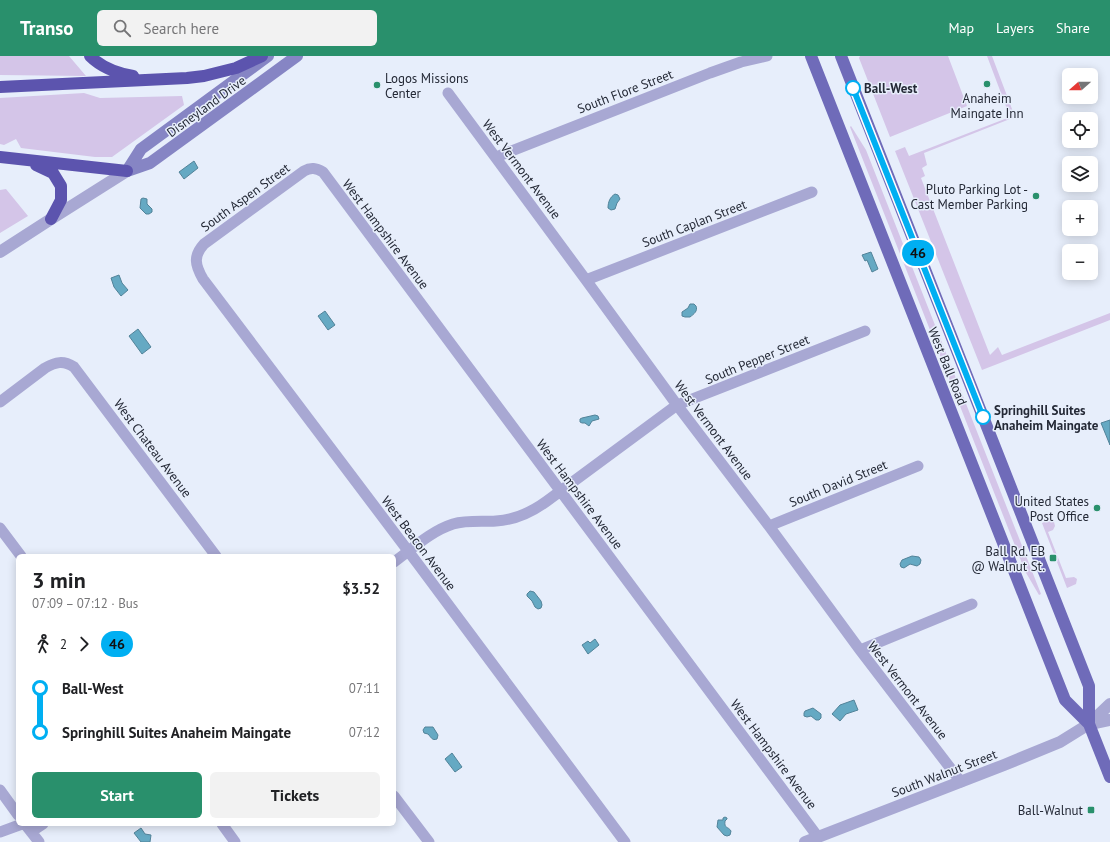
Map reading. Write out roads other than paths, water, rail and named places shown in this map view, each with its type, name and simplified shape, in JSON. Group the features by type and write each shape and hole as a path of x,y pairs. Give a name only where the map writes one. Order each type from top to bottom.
{"highway":[{"path":"90,56 105,67 120,73 154,79 168,79"},
{"path":"6,87 204,76 236,68 262,56"},
{"path":"0,166 6,158 126,171"},
{"path":"28,161 53,173 61,186 61,200 51,219"}],"main road":[{"name":"Disneyland Drive","path":"126,171 142,149 268,56"},
{"name":"Disneyland Drive","path":"126,171 150,163 297,56"},
{"name":"West Ball Road","path":"811,56 1065,700 1089,724"},
{"name":"West Ball Road","path":"841,56 1089,686 1089,724 1110,777"}],"street":[{"name":"South Flore Street","path":"496,157 735,64 767,56"},
{"name":"West Vermont Avenue","path":"448,93 677,405 860,650 961,782"},
{"name":"South Aspen Street","path":"196,259 204,244 266,198 304,171 313,168 318,169"},
{"name":"West Hampshire Avenue","path":"318,169 323,172 818,837"},
{"name":"Disneyland Drive","path":"0,252 126,171"},
{"name":"South Caplan Street","path":"586,280 812,192"},
{"name":"West Beacon Avenue","path":"196,259 199,272 203,279 408,551 624,842"},
{"name":"South Pepper Street","path":"396,560 429,536 446,527 463,522 497,521 519,517 537,508 677,405 865,331"},
{"name":"West Chateau Avenue","path":"0,402 45,368 53,364 64,362 74,367 215,554"},
{"name":"South David Street","path":"768,526 918,466"},
{"path":"0,528 20,554"},
{"path":"860,650 972,604"},
{"path":"1089,724 1110,704"},
{"path":"1089,724 1110,720"},
{"name":"South Walnut Street","path":"805,842 1060,742 1089,724"},
{"path":"0,790 16,812"},
{"path":"396,799 429,842"},
{"path":"0,832 16,826"},
{"path":"223,826 235,842"},
{"path":"28,828 39,842"}],"water":[{"path":"194,161 198,168 184,179 179,172"},
{"path":"615,194 618,195 620,199 615,209 611,210 608,208 608,204"},
{"path":"141,199 147,199 147,204 152,209 152,212 149,214 146,214 140,208"},
{"path":"871,252 878,269 872,272 867,260 865,261 862,255"},
{"path":"119,275 122,283 128,290 121,296 114,287 111,278"},
{"path":"690,304 694,304 696,306 695,312 690,317 682,316 682,312 688,308"},
{"path":"325,311 335,325 328,330 318,316"},
{"path":"138,329 151,347 142,354 129,336"},
{"path":"595,415 598,416 599,419 592,421 589,426 580,422 580,419 582,418"},
{"path":"1110,420 1110,445 1101,423"},
{"path":"912,556 919,557 921,560 920,564 917,566 910,564 904,568 901,567 900,564 902,560"},
{"path":"530,591 534,592 541,601 541,608 538,609 535,607 527,596"},
{"path":"595,639 599,645 588,654 582,645 588,641 590,643"},
{"path":"854,700 858,710 846,714 840,721 832,714 840,705"},
{"path":"813,708 821,714 821,718 819,720 816,720 811,716 804,716 805,711"},
{"path":"425,727 433,727 438,735 437,739 433,739 428,734 424,733 423,730"},
{"path":"452,753 462,767 455,772 445,759"},
{"path":"725,817 727,819 725,821 725,825 731,831 730,835 727,836 724,835 717,827 718,820 723,820"},
{"path":"141,828 145,834 151,835 150,842 141,842 134,833"}],"place":[{"name":"Anaheim Maingate Inn","path":"987,84"},
{"name":"Logos Missions Center","path":"377,85"},
{"name":"Ball-West","path":"853,88"},
{"name":"Pluto Parking Lot - Cast Member Parking","path":"1036,196"},
{"name":"Springhill Suites Anaheim Maingate","path":"983,417"},
{"name":"United States Post Office","path":"1097,508"},
{"name":"Ball Rd. EB @ Walnut St.","path":"1053,558"},
{"name":"Ball-Walnut","path":"1091,810"}]}
